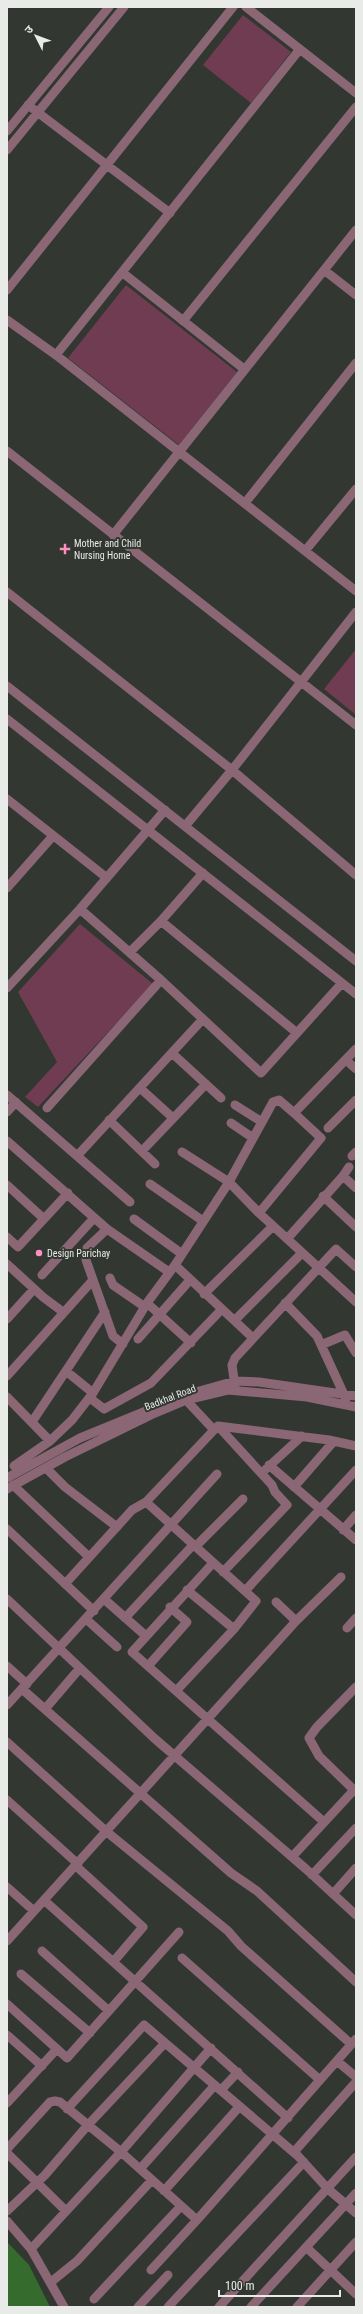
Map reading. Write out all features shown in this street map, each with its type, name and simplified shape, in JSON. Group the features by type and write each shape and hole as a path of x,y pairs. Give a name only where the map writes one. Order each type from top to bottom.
{"street":[{"path":"21,132 8,126 28,105 109,7"},
{"path":"7,150 124,7"},
{"path":"7,290 233,7"},
{"path":"246,7 356,93"},
{"path":"56,355 123,273 300,49"},
{"path":"28,105 170,213"},
{"path":"184,321 356,107"},
{"path":"113,535 178,451 356,230"},
{"path":"324,270 356,295"},
{"path":"123,273 244,369"},
{"path":"7,320 56,355 356,591"},
{"path":"244,503 356,363"},
{"path":"7,451 302,681 356,725"},
{"path":"305,551 356,489"},
{"path":"7,592 232,770 356,875"},
{"path":"186,826 356,612"},
{"path":"7,686 356,961"},
{"path":"7,719 356,994"},
{"path":"8,802 107,878"},
{"path":"7,988 80,910 165,810"},
{"path":"7,888 52,837"},
{"path":"130,952 161,921 203,873"},
{"path":"80,910 130,952 261,1073 342,983"},
{"path":"161,921 297,1033"},
{"path":"47,1108 160,980"},
{"path":"77,1156 109,1120 173,1054 202,1020"},
{"path":"294,1113 356,1049"},
{"path":"173,1054 221,1098"},
{"path":"346,1060 356,1070"},
{"path":"142,1152 206,1084"},
{"path":"140,1088 173,1118"},
{"path":"7,1095 130,1202"},
{"path":"27,1478 13,1466 50,1441 72,1420 92,1395 146,1305 182,1254 229,1182 262,1122 276,1100 294,1113 321,1138 259,1213"},
{"path":"328,1128 356,1100"},
{"path":"7,1112 16,1102"},
{"path":"235,1105 262,1122"},
{"path":"109,1120 155,1164"},
{"path":"231,1123 253,1138"},
{"path":"7,1141 68,1193 107,1229 190,1280 253,1338"},
{"path":"182,1152 229,1182 259,1213 356,1302"},
{"path":"288,1239 323,1196 343,1176 349,1167"},
{"path":"343,1176 356,1188"},
{"path":"150,1184 203,1221"},
{"path":"7,1185 44,1218"},
{"path":"7,1237 18,1247 68,1193"},
{"path":"323,1196 356,1227"},
{"path":"42,1274 94,1218"},
{"path":"134,1219 182,1254"},
{"path":"204,1294 273,1226"},
{"path":"107,1229 86,1252 93,1280 113,1336 123,1344"},
{"path":"235,1385 232,1365 253,1338 336,1249 356,1267"},
{"path":"235,1320 302,1253"},
{"path":"9,1269 63,1312"},
{"path":"110,1278 113,1285 160,1315 190,1343"},
{"path":"7,1376 93,1280"},
{"path":"138,1339 190,1280"},
{"path":"7,1319 34,1289"},
{"path":"285,1303 317,1336 344,1394 352,1406"},
{"path":"66,1372 92,1395 104,1409 151,1382 222,1309"},
{"path":"32,1422 105,1312"},
{"path":"321,1345 345,1335 356,1353"},
{"name":"Badkhal Road","path":"8,1486 13,1466 183,1395 259,1382 356,1396"},
{"name":"Badkhal Road","path":"8,1486 27,1478 155,1413 186,1400 228,1390 235,1385 352,1406"},
{"path":"7,1397 50,1441"},
{"path":"186,1400 272,1485 275,1492 287,1505 223,1572"},
{"path":"216,1428 302,1436 356,1446"},
{"path":"65,1584 137,1506 146,1502 216,1428"},
{"path":"260,1474 302,1436"},
{"path":"294,1487 334,1441"},
{"path":"269,1465 356,1540"},
{"path":"46,1468 64,1487 117,1527"},
{"path":"245,1591 356,1470"},
{"path":"7,1706 217,1474"},
{"path":"8,1486 89,1557"},
{"path":"125,1618 194,1546 243,1499"},
{"path":"146,1502 256,1600 234,1629 176,1691"},
{"path":"343,1530 356,1515"},
{"path":"7,1529 94,1611"},
{"path":"213,1563 170,1607 132,1652 324,1822"},
{"path":"7,1941 45,1901 296,1621 341,1577"},
{"path":"187,1590 234,1629"},
{"path":"7,1599 175,1756 292,1857 356,1915"},
{"path":"104,1599 146,1636"},
{"path":"276,1602 296,1621"},
{"path":"148,1666 187,1622 170,1607"},
{"path":"347,1628 356,1618"},
{"path":"86,1619 117,1647"},
{"path":"7,1666 45,1708 231,1873 257,1892 356,1982"},
{"path":"45,1708 80,1668"},
{"path":"292,1857 355,1791 319,1756 309,1738 317,1727 355,1689"},
{"path":"7,1742 107,1832 228,1931 241,1946 354,2041 288,2118 271,2135 151,2270"},
{"path":"7,1800 143,1927 114,1961"},
{"path":"312,1875 356,1828"},
{"path":"333,1894 356,1868"},
{"path":"7,1887 34,1911"},
{"path":"45,1901 114,1961 288,2118"},
{"path":"7,2004 56,2050 67,2058 179,1932"},
{"path":"42,1951 109,2011"},
{"path":"182,1958 320,2080"},
{"path":"21,1974 90,2033"},
{"path":"67,2109 144,2025 271,2135 294,2152 328,2189 356,2213"},
{"path":"7,2035 42,2066"},
{"path":"7,2211 37,2183 87,2126 165,2043"},
{"path":"32,2249 121,2152 211,2048"},
{"path":"7,2103 56,2050"},
{"path":"294,2152 355,2076 337,2061"},
{"path":"140,2169 218,2088 238,2072"},
{"path":"7,2149 50,2102 55,2100 60,2102 87,2126 121,2152 197,2220"},
{"path":"164,2191 240,2107"},
{"path":"7,2153 66,2211"},
{"path":"219,2307 356,2157"},
{"path":"168,2307 304,2162"},
{"path":"51,2282 77,2261 152,2180"},
{"path":"251,2307 356,2193"},
{"path":"94,2299 181,2206"},
{"path":"7,2221 32,2249 64,2307"},
{"path":"297,2307 356,2242"},
{"path":"306,2247 356,2294"},
{"path":"138,2307 168,2275"}],"shaded area":[{"path":"243,15 291,52 251,103 203,65"},
{"path":"126,285 237,372 179,445 68,358"},
{"path":"356,649 356,715 324,689"},
{"path":"80,924 153,984 38,1107 25,1097 57,1062 18,992"},
{"path":"7,2242 29,2265 50,2307 7,2307"}],"place":[{"name":"Mother and Child Nursing Home","path":"65,549"},
{"name":"Design Parichay","path":"39,1253"}]}
